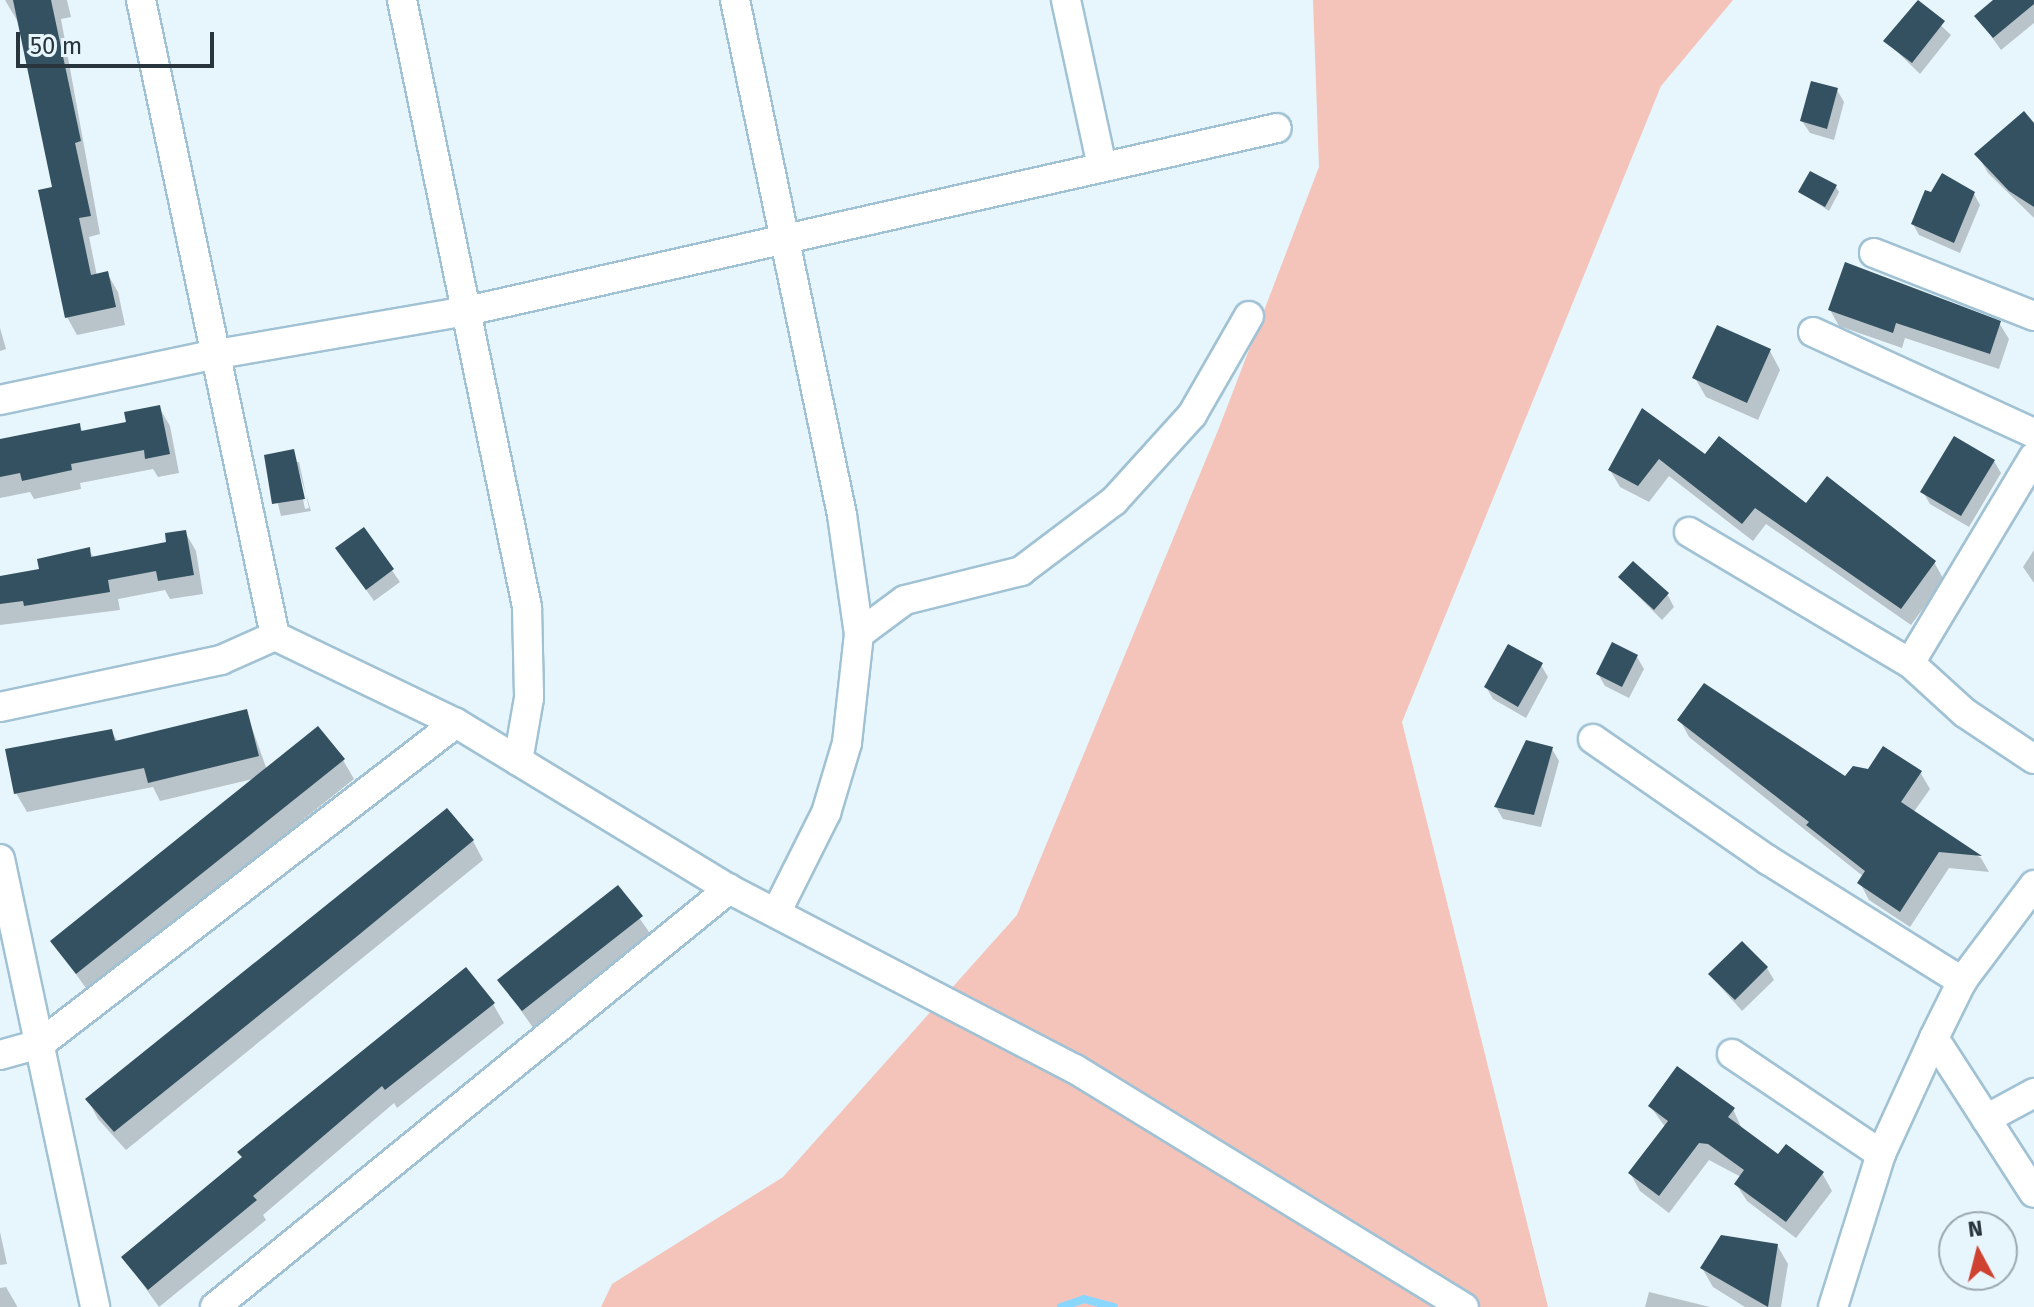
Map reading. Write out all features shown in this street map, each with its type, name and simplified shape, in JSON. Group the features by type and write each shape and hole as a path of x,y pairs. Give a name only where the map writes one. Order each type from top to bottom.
{"street":[{"path":"141,0 212,355 275,636"},
{"path":"402,0 527,607 529,698 518,761"},
{"path":"735,0 842,515 859,634 847,743 826,813 777,911"},
{"path":"1066,0 1102,166"},
{"path":"0,400 212,355 467,311 1277,128"},
{"path":"1874,253 2034,316"},
{"path":"859,634 905,600 1021,571 1114,501 1192,415 1249,316"},
{"path":"1813,332 2034,433"},
{"path":"1910,663 2034,457"},
{"path":"1689,532 1910,663 1965,713 2034,759"},
{"path":"0,707 221,660 275,636 456,723 729,889 777,911 1075,1069 1464,1307"},
{"path":"0,1055 40,1044 456,723"},
{"path":"1593,739 1768,860 1962,981"},
{"path":"0,859 95,1307"},
{"path":"1833,1307 1881,1154 1934,1038 1962,981 2034,885"},
{"path":"215,1307 729,889"},
{"path":"1934,1038 2034,1193"},
{"path":"1732,1054 1881,1154"},
{"path":"1986,1119 2034,1093"}],"shaded area":[{"path":"1313,0 1733,0 1661,86 1402,722 1548,1307 601,1307 612,1284 783,1177 1017,915 1219,428 1319,167"}],"building":[{"path":"13,0 51,0 81,141 75,143 91,216 79,218 91,275 108,271 116,307 65,318 38,190 52,187"},
{"path":"1918,0 1945,21 1912,63 1883,41"},
{"path":"1993,0 2034,0 2034,4 1993,38 1974,16"},
{"path":"1811,81 1838,88 1827,129 1800,121"},
{"path":"2024,111 2034,123 2034,207 2009,191 1974,154"},
{"path":"1810,171 1837,185 1825,207 1798,192"},
{"path":"1942,173 1975,192 1954,243 1911,224 1925,190 1931,192"},
{"path":"1845,262 2001,321 1990,354 1896,323 1893,333 1828,310"},
{"path":"1717,325 1771,349 1747,403 1692,378"},
{"path":"160,405 170,454 145,459 144,450 71,464 72,470 22,481 20,473 0,477 0,439 80,423 81,431 126,422 124,412"},
{"path":"1642,408 1705,454 1719,436 1806,503 1827,476 1936,561 1901,609 1755,508 1742,524 1659,459 1638,486 1608,470"},
{"path":"1954,436 1995,460 1961,516 1920,492"},
{"path":"294,449 305,499 272,504 264,455"},
{"path":"364,527 394,569 366,590 335,548"},
{"path":"186,530 194,575 158,581 156,571 108,580 110,592 24,606 23,601 0,604 0,576 39,569 37,559 90,547 91,557 166,542 165,533"},
{"path":"1633,561 1669,593 1654,610 1618,577"},
{"path":"1612,642 1638,655 1622,687 1596,674"},
{"path":"1508,644 1543,663 1518,707 1484,687"},
{"path":"1704,683 1845,776 1853,766 1868,769 1883,746 1922,771 1901,802 1982,856 1939,852 1900,912 1857,883 1865,871 1806,825 1809,822 1677,720"},
{"path":"247,709 259,756 148,783 144,768 14,794 5,749 112,729 115,741"},
{"path":"318,726 345,759 76,974 50,941"},
{"path":"1526,740 1553,747 1534,815 1494,807"},
{"path":"447,808 474,840 114,1132 85,1099"},
{"path":"618,885 643,916 522,1011 497,980"},
{"path":"1742,941 1768,967 1735,1000 1708,974"},
{"path":"466,967 495,1003 385,1090 382,1086 253,1196 257,1200 148,1290 121,1257 242,1157 237,1152"},
{"path":"1677,1066 1735,1108 1728,1117 1778,1154 1786,1144 1824,1172 1786,1222 1734,1184 1744,1170 1708,1144 1699,1143 1659,1196 1628,1173 1668,1121 1648,1106"},
{"path":"1721,1235 1778,1244 1768,1307 1700,1268"}],"waterway":[{"path":"1061,1307 1084,1299 1114,1307"}]}
